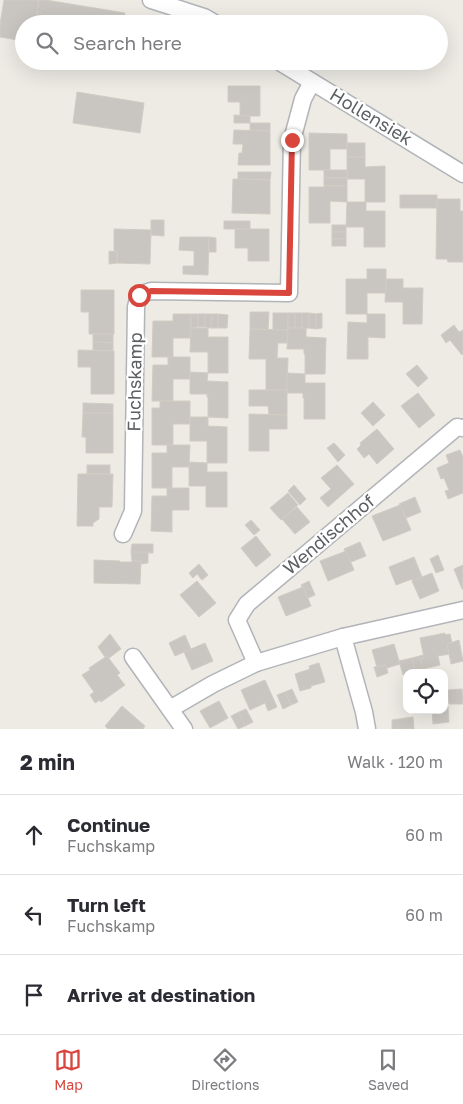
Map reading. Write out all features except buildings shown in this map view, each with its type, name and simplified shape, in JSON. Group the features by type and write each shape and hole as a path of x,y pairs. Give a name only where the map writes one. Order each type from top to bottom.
{"street":[{"path":"151,0 198,15"},
{"name":"Hollensiek","path":"293,70 463,174"},
{"name":"Fuchskamp","path":"124,534 133,511 136,307 139,295 151,291 289,293 292,140 303,99 312,82"},
{"name":"Wendischhof","path":"256,663 237,620 247,604 457,427 463,428"},
{"path":"170,709 213,684 256,663 343,637 463,610"},
{"path":"343,637 367,729"},
{"path":"133,657 184,729"}],"route":[{"path":"139,295 151,291 289,293 292,140"}]}
